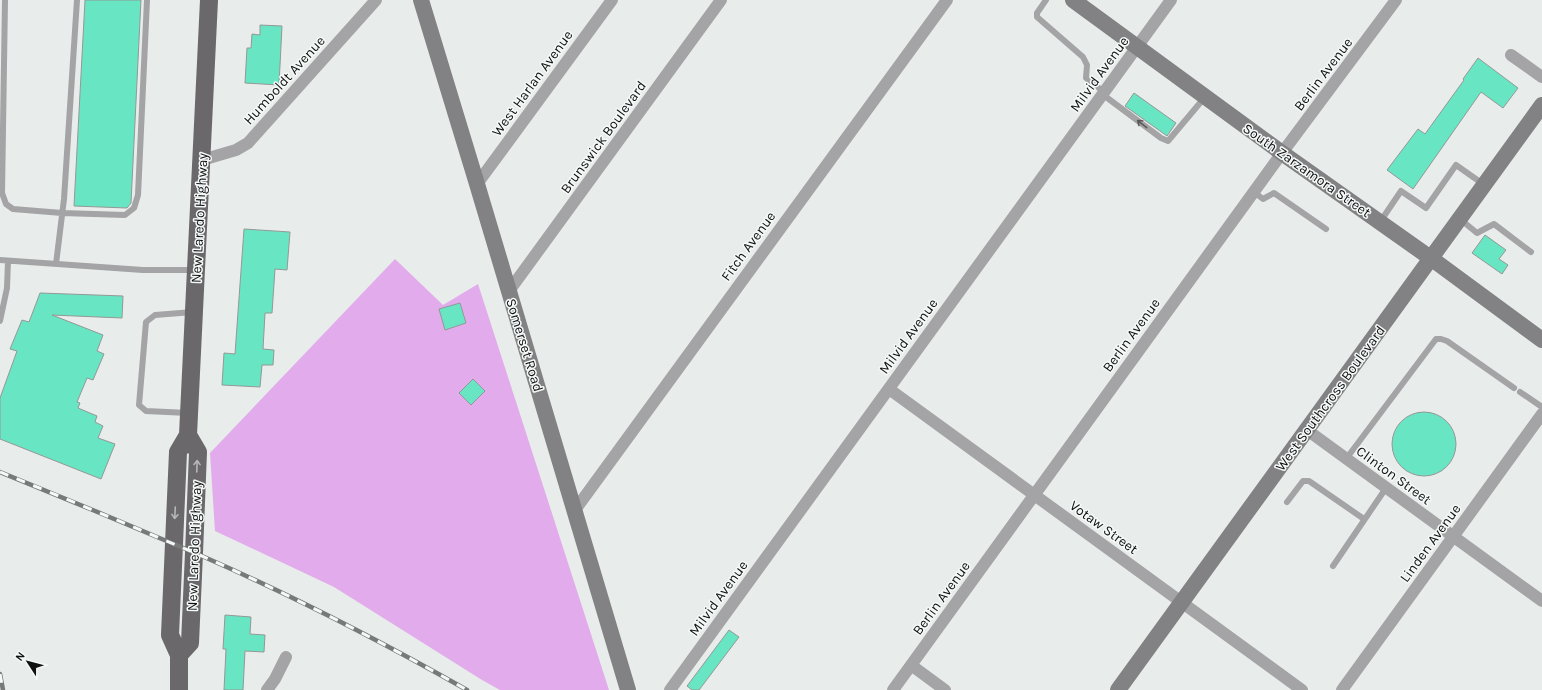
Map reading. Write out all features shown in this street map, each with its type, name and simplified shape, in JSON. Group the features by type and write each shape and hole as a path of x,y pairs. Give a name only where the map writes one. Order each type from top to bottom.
{"main road":[{"name":"New Laredo Highway","path":"179,690 179,656 170,635 173,544 178,452 188,435 209,0"},
{"name":"Somerset Road","path":"421,0 628,690"},
{"name":"South Zarzamora Street","path":"1073,0 1282,153 1432,259 1542,340"},
{"name":"West Southcross Boulevard","path":"1118,690 1432,259 1542,105"}],"street":[{"name":"Humboldt Avenue","path":"202,160 236,150 248,143 376,0"},
{"name":"West Harlan Avenue","path":"477,184 612,0"},
{"name":"Brunswick Boulevard","path":"509,291 721,0"},
{"name":"Fitch Avenue","path":"575,510 947,0"},
{"name":"Milvid Avenue","path":"670,690 1171,0"},
{"name":"Berlin Avenue","path":"893,690 1282,153 1396,0"},
{"path":"1511,55 1542,77"},
{"name":"Votaw Street","path":"889,388 1302,690"},
{"name":"Linden Avenue","path":"1342,690 1542,414"},
{"name":"Clinton Street","path":"1307,430 1542,601"},
{"path":"267,690 275,679 286,657"},
{"path":"911,665 945,690"}],"lane":[{"path":"5,0 2,192 6,204 13,209 62,213 125,215 134,208 138,195 147,0"},
{"path":"56,264 62,213 78,0"},
{"path":"1046,0 1037,13 1037,17 1083,57 1087,65 1086,78 1161,138 1168,141 1205,97"},
{"path":"1380,222 1401,191 1426,208 1456,165 1484,185"},
{"path":"1254,192 1263,199 1274,193 1326,229"},
{"path":"1460,219 1477,233 1494,224 1531,252"},
{"path":"0,260 143,270 196,270"},
{"path":"0,321 7,288 8,260"},
{"path":"189,413 146,411 139,405 146,322 155,315 194,312"},
{"path":"1346,459 1436,340 1441,339 1447,341 1514,388"},
{"path":"1520,392 1542,407"},
{"path":"1287,502 1303,481 1309,481 1364,519"},
{"path":"1333,566 1386,488"}],"shaded area":[{"path":"395,259 443,305 478,284 609,690 500,690 334,587 215,531 210,453"}],"building":[{"path":"85,0 141,0 131,203 127,208 74,206"},
{"path":"260,25 282,26 279,85 245,83 247,48 251,48 252,34 260,35"},
{"path":"1478,58 1518,88 1503,108 1481,92 1413,189 1387,170 1418,129 1425,134"},
{"path":"1134,93 1176,123 1167,136 1125,106"},
{"path":"244,229 290,232 287,270 275,269 272,313 265,313 263,349 274,350 273,365 262,365 260,387 222,385 224,353 235,354"},
{"path":"1485,235 1506,250 1499,259 1508,265 1502,274 1472,253"},
{"path":"40,293 123,296 122,318 52,315 103,335 97,351 104,354 93,380 87,378 77,402 80,403 78,408 97,416 95,422 103,426 98,438 115,444 101,479 0,439 0,398 17,351 10,349 22,320 29,322"},
{"path":"460,303 466,323 445,330 439,309"},
{"path":"473,379 485,391 471,405 459,393"},
{"path":"1424,412 1442,418 1450,426 1456,444 1450,462 1442,470 1424,476 1406,470 1398,462 1392,444 1398,426 1406,418"},
{"path":"225,615 251,617 250,634 265,635 264,652 245,651 243,690 224,690 226,649 223,649"},
{"path":"729,630 739,637 699,690 692,690 687,686"}],"railway":[{"path":"0,472 236,571 353,628 467,690"},
{"path":"0,674 3,690"}]}
